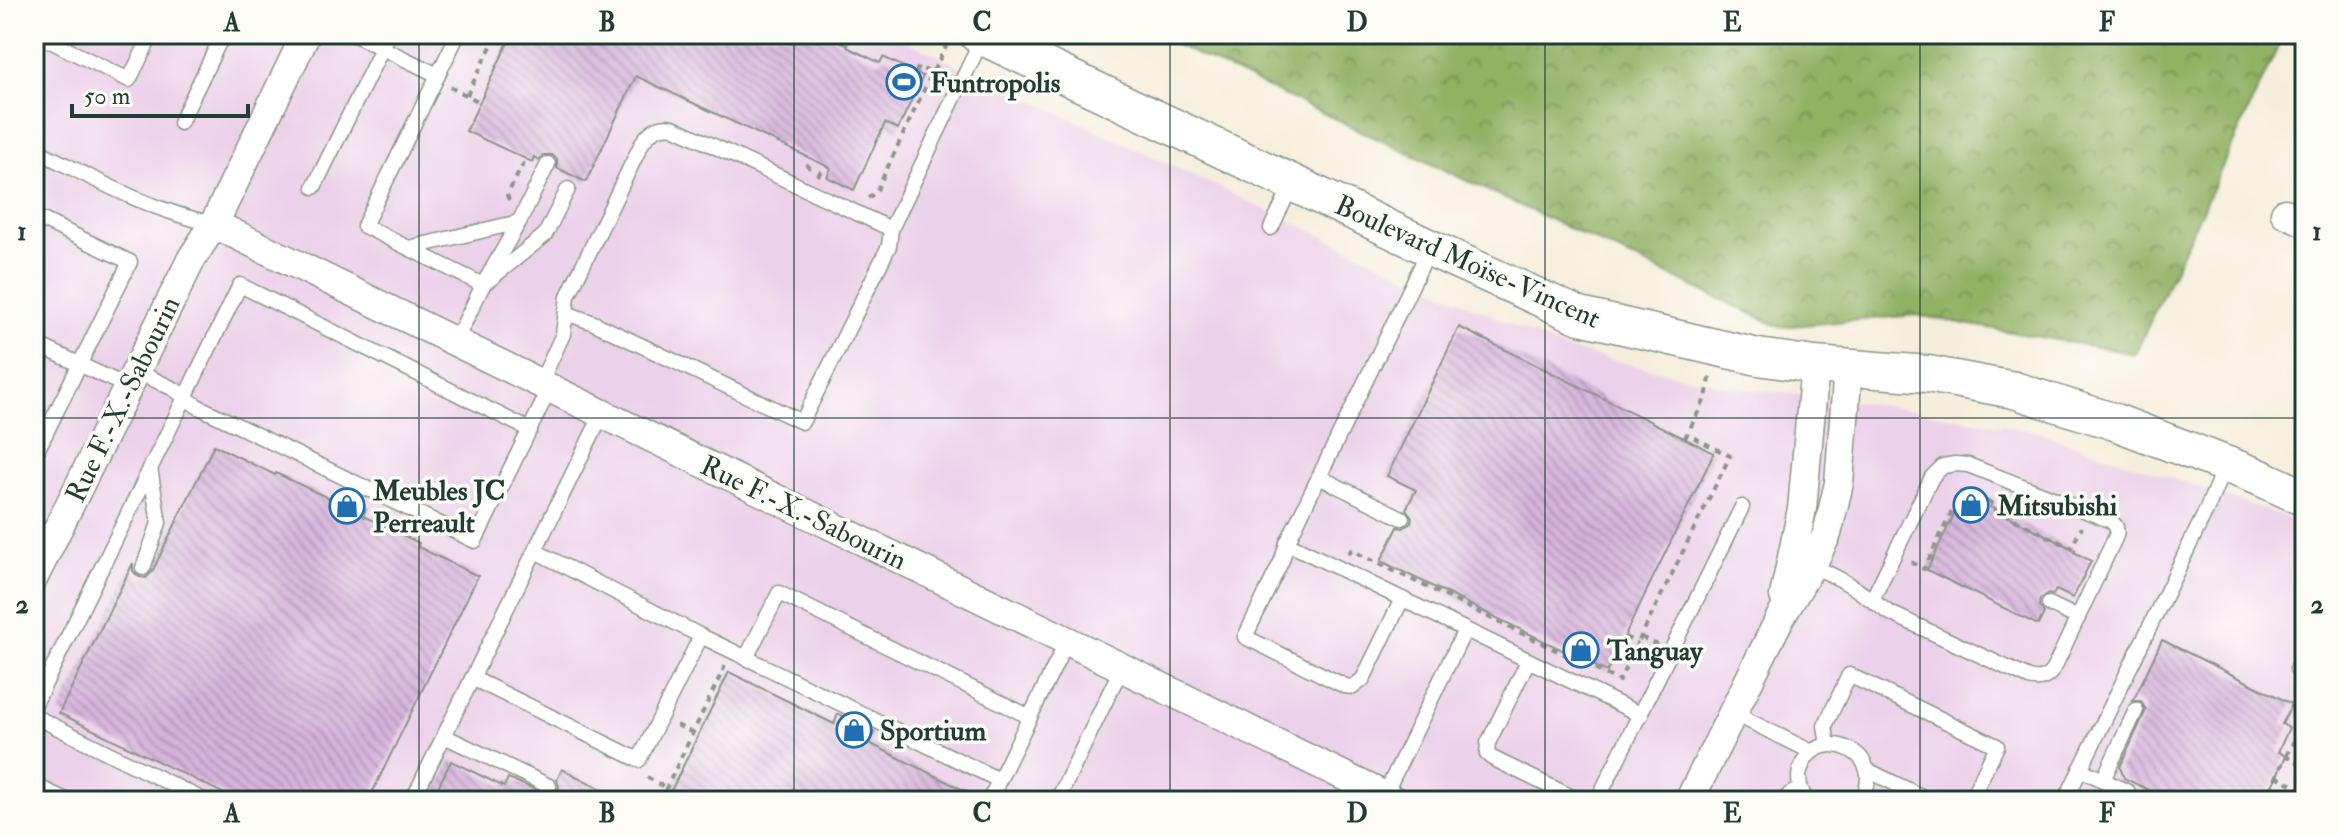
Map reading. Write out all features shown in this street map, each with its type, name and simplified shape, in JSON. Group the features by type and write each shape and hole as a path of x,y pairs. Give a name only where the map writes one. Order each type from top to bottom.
{"street":[{"name":"Rue F.-X.-Sabourin","path":"34,577 192,258 214,224 306,34"},
{"name":"Boulevard Moïse-Vincent","path":"969,39 1293,183 1580,316 1725,351 1832,366 1928,374 2014,390 2095,415 2305,498"},
{"name":"Rue F.-X.-Sabourin","path":"214,224 1389,798"},
{"path":"1689,801 1779,620 1802,563 1827,534 1837,499 1832,366"}],"lane":[{"path":"36,34 129,80 152,34"},
{"path":"180,123 223,34"},
{"path":"353,34 442,80"},
{"path":"314,187 389,34"},
{"path":"458,34 442,80 364,226 483,285"},
{"path":"566,313 594,323 802,422 889,246 891,229 969,39"},
{"path":"34,343 79,364 174,389 207,411 475,541 530,430 563,334 568,296 642,143 659,127 673,127 891,229"},
{"path":"34,149 156,208 214,224"},
{"path":"455,342 548,164"},
{"path":"1271,228 1293,183"},
{"path":"483,285 545,235 568,189"},
{"path":"34,216 130,262 34,457"},
{"path":"409,248 519,222"},
{"path":"1402,599 1363,679 1353,687 1345,686 1245,637 1287,543 1430,248"},
{"path":"34,706 240,285 530,430"},
{"path":"412,801 602,414"},
{"path":"1802,563 1849,583 1888,612 2034,680 2044,679 2051,673 2116,536 2115,525 1979,468 1955,464 1943,466 1932,477 1872,600"},
{"path":"2065,801 2206,511 2225,465"},
{"path":"143,568 159,523 150,468"},
{"path":"1319,477 1402,518"},
{"path":"1597,801 1742,507"},
{"path":"1287,543 1641,715"},
{"path":"535,551 701,636 999,780"},
{"path":"746,658 779,593 1030,717"},
{"path":"2049,604 2078,618"},
{"path":"1389,798 1465,630"},
{"path":"472,678 639,760 701,636"},
{"path":"989,801 1067,641"},
{"path":"1528,661 1488,743 1487,754 1580,801"},
{"path":"1057,801 1122,667"},
{"path":"1828,745 1825,726 1849,675 1997,746 1970,801"},
{"path":"2103,780 2136,710"},
{"path":"1733,713 1812,752"},
{"path":"34,716 205,801"},
{"path":"444,736 549,786"},
{"path":"1784,801 1789,795 1804,795 1800,771 1812,752 1828,745 1838,745 1849,749 1862,760 1867,770 1867,788 1860,801"},
{"path":"2080,769 2128,792 2123,801"},
{"path":"1867,770 1931,801"},
{"path":"34,785 68,801"}],"path":[{"path":"467,95 497,34"},
{"path":"919,34 969,39"},
{"path":"860,195 870,197 876,192 932,73 969,39"},
{"path":"916,73 918,67 932,73"},
{"path":"442,80 480,102"},
{"path":"507,195 526,159"},
{"path":"806,164 820,177 824,165"},
{"path":"1351,550 1619,681 1730,456 1686,436 1706,397 1713,362"},
{"path":"1905,559 1924,569 1963,489 1992,503 1990,507 2071,548 2082,526"},
{"path":"1625,637 1638,644"},
{"path":"660,801 695,734 726,663"},
{"path":"2265,801 2286,756 2305,766"},
{"path":"2276,776 2305,791"}],"shaded area":[{"path":"34,34 891,34 1564,349 1720,385 1874,404 2036,431 2305,524 2305,801 34,801"}],"green space":[{"path":"1153,34 2284,34 2135,354 1916,315 1780,327"}],"building":[{"path":"512,34 825,34 880,63 883,57 923,76 898,129 885,123 854,190 827,177 831,168 636,76 586,182 557,168 557,159 552,155 543,155 539,160 534,157 532,162 466,131"},
{"path":"1459,327 1714,453 1607,672 1381,561 1398,527 1403,528 1411,523 1412,517 1406,509 1416,490 1387,476"},
{"path":"214,445 332,500 335,494 366,509 363,516 478,576 368,801 239,801 59,713 133,563 133,571 139,577 146,578 152,572"},
{"path":"1966,490 1992,503 1990,507 2091,561 2073,598 2056,590 2053,595 2048,594 2040,599 2039,606 2044,613 2038,625 1927,570"},
{"path":"2162,640 2292,704 2282,724 2289,728 2278,752 2286,756 2265,801 2147,801 2151,791 2124,778 2120,767 2146,710 2141,701 2133,701"},
{"path":"729,672 834,724 838,714 874,732 869,743 980,798 979,801 666,801"},
{"path":"451,761 504,787 508,778 549,796 558,791 557,780 562,769 626,801 431,801"}],"place":[{"name":"Funtropolis","path":"904,82"},
{"name":"Mitsubishi","path":"1971,505"},
{"name":"Meubles JC Perreault","path":"347,506"},
{"name":"Tanguay","path":"1581,650"},
{"name":"Sportium","path":"854,730"}]}
